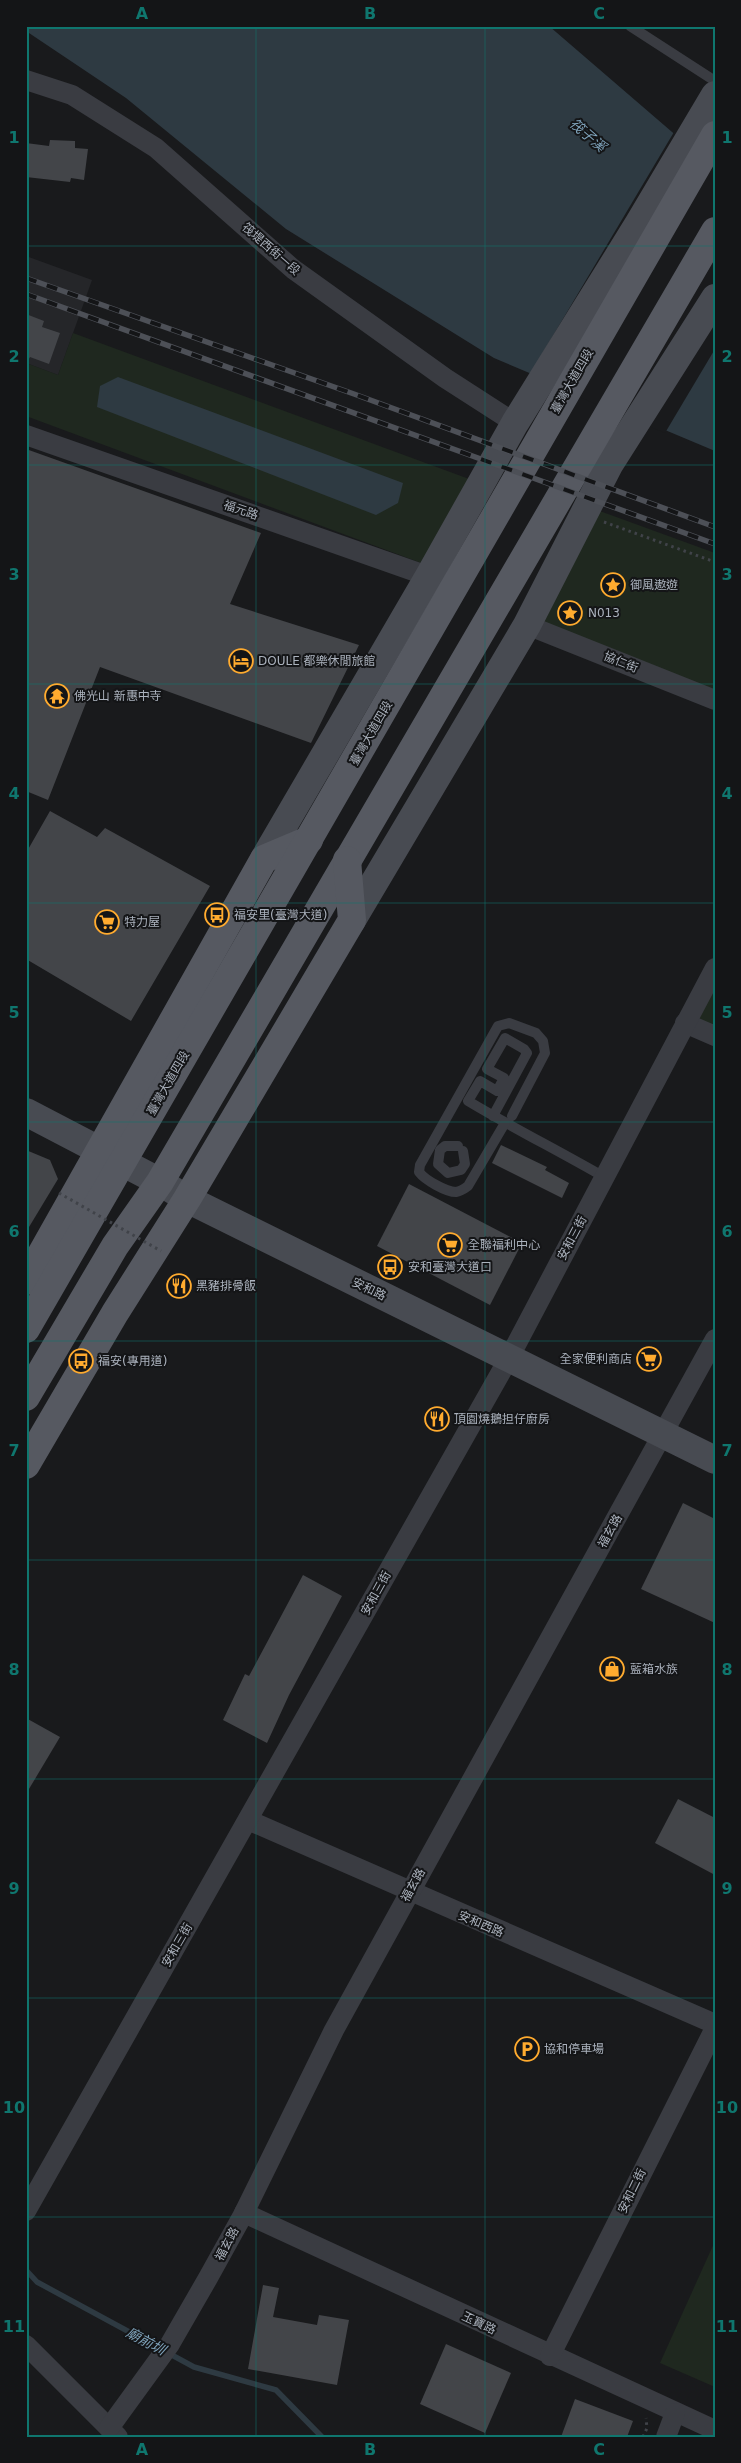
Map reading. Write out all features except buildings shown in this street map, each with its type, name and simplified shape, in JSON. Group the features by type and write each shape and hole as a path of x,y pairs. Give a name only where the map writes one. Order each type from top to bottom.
{"main road":[{"name":"臺灣大道四段","path":"26,1280 111,1156 309,840 456,586 527,430 715,135"},
{"path":"26,1397 115,1246 160,1182 580,459 715,231"},
{"path":"264,859 309,840"},
{"name":"臺灣大道四段","path":"26,1329 111,1156 264,859"},
{"path":"26,1465 115,1313 187,1199 352,920 347,860"}],"street":[{"name":"筏堤西街一段","path":"26,80 72,96 156,148 293,269 444,378 527,430"},
{"name":"臺灣大道四段","path":"264,859 429,576 527,430 639,223 714,91"},
{"path":"352,920 527,625 609,465 715,298"},
{"name":"福元路","path":"26,435 456,586"},
{"name":"協仁街","path":"527,625 715,700"},
{"name":"安和三街","path":"26,2211 509,1358 715,968"},
{"path":"685,1023 715,1036"},
{"name":"安和路","path":"26,1112 160,1182 187,1199 715,1460"},
{"name":"福玄路","path":"108,2434 170,2344 244,2213 321,2054 408,1892 715,1339"},
{"name":"安和西路","path":"248,1820 715,2026"},
{"name":"安和二街","path":"550,2356 715,2026"},
{"name":"玉寶路","path":"244,2213 550,2356 715,2430"},
{"path":"26,2345 108,2434"},
{"path":"666,2437 675,2413"}],"lane":[{"path":"630,26 714,91"},
{"path":"509,1023 536,1033 543,1041 544,1053 508,1119 468,1186 461,1191 451,1191 425,1178 419,1172 420,1164 498,1026 509,1023"},
{"path":"493,1116 526,1059 527,1053 524,1049 505,1038 487,1068 504,1078 497,1091 480,1081 468,1101 493,1116 508,1119 604,1177"}],"path":[{"path":"606,522 715,562"},
{"path":"59,1193 161,1251"}],"shaded area":[{"path":"26,256 92,280 58,375 26,363"},
{"path":"73,333 480,483 432,567 26,416 26,363 58,375"},
{"path":"597,510 715,553 715,697 534,624"},
{"path":"715,984 715,1027 696,1018"},
{"path":"715,2241 715,2387 660,2363"}],"water":[{"name":"筏子溪","path":"26,26 549,26 715,169 715,451 494,358 286,229 126,98 26,31"},
{"path":"118,377 403,483 398,503 376,515 97,407 100,386"}],"pier":[{"path":"674,132 715,166 715,349 665,433 529,376"}],"waterway":[{"name":"廟前圳","path":"26,2270 37,2282 194,2367 276,2390 322,2437"}],"railway":[{"path":"26,278 354,394 715,527"},
{"path":"26,294 715,544"}],"place":[{"name":"御風遨遊","path":"613,585"},
{"name":"N013","path":"570,613"},
{"name":"DOULE 都樂休閒旅館","path":"241,661"},
{"name":"佛光山 新惠中寺","path":"57,696"},
{"name":"福安里(臺灣大道)","path":"217,915"},
{"name":"特力屋","path":"107,922"},
{"name":"全聯福利中心","path":"450,1245"},
{"name":"安和臺灣大道口","path":"390,1267"},
{"name":"黑豬排骨飯","path":"179,1286"},
{"name":"全家便利商店","path":"649,1359"},
{"name":"福安(專用道)","path":"81,1361"},
{"name":"頂園燒鵝担仔廚房","path":"437,1419"},
{"name":"藍箱水族","path":"612,1669"},
{"name":"協和停車場","path":"527,2049"}]}
